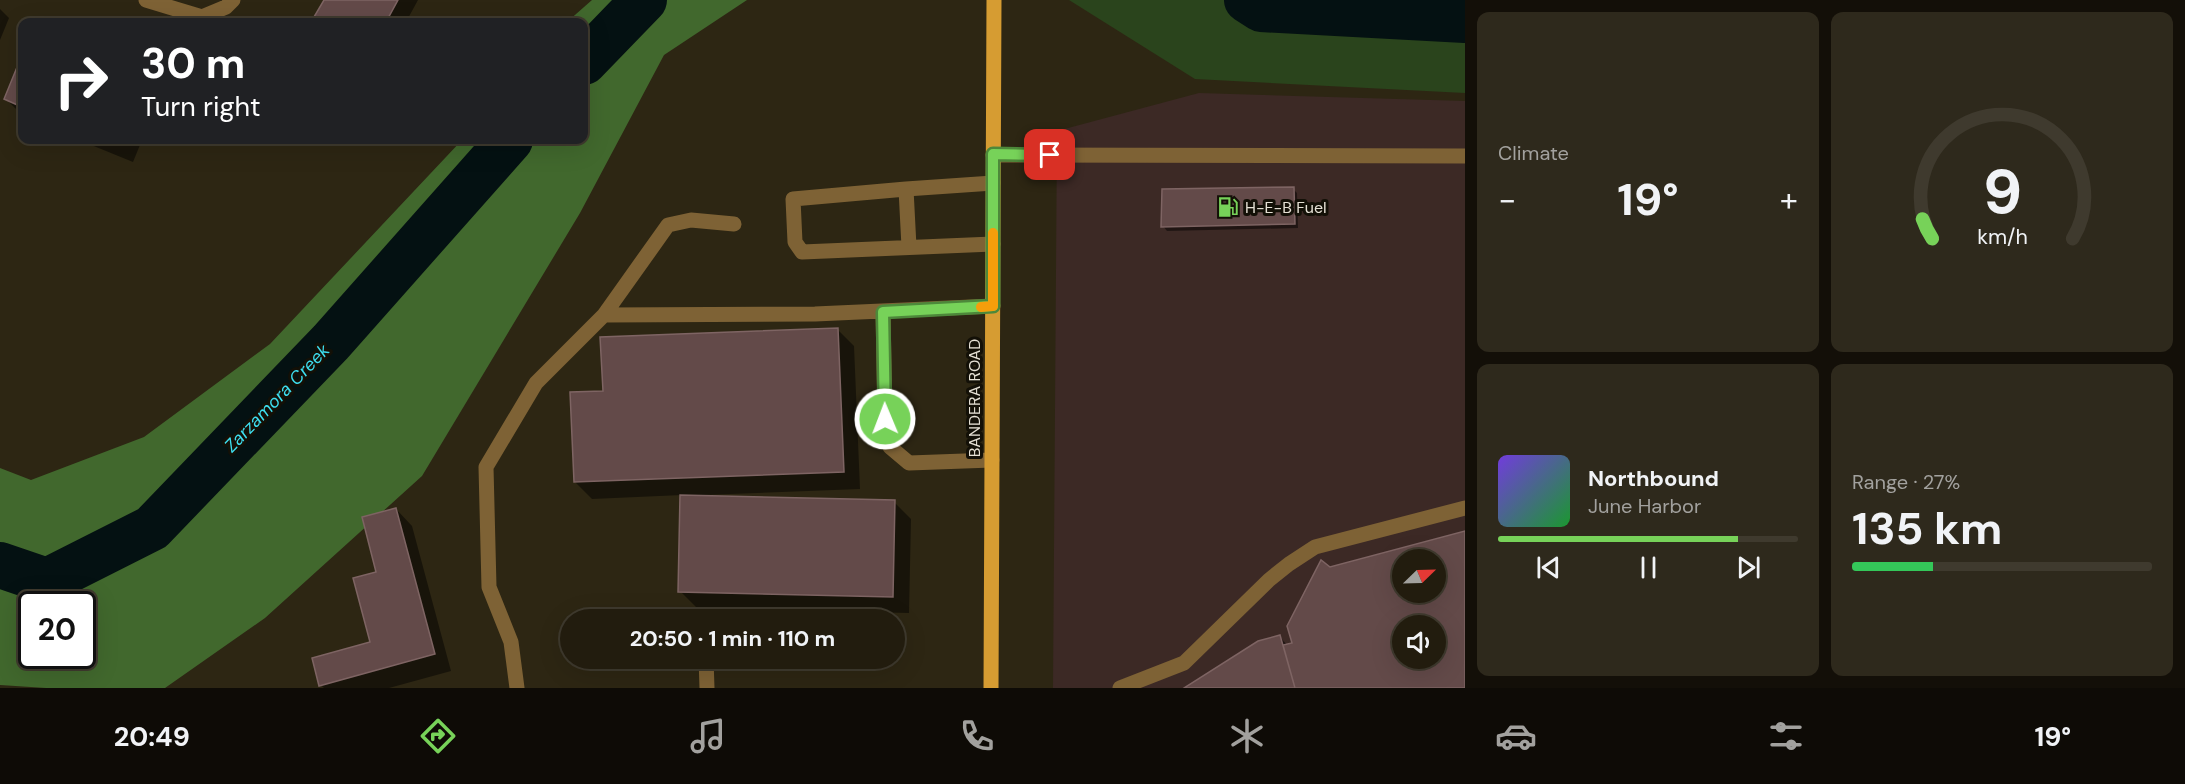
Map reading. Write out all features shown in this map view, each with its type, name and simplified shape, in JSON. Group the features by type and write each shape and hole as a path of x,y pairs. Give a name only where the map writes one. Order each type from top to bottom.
{"main road":[{"name":"BANDERA ROAD","path":"991,688 993,0"}],"lane":[{"path":"146,0 202,17 226,7 233,0"},
{"path":"993,154 1465,156"},
{"path":"993,183 793,199 795,242 802,252 993,244"},
{"path":"906,189 909,247"},
{"path":"517,688 511,642 489,587 486,467 536,384 604,315 668,225 691,220 735,224"},
{"path":"604,315 752,316 993,306"},
{"path":"883,312 885,419 890,447 909,462 992,460"},
{"path":"1120,688 1184,663 1269,580 1315,547 1465,508"},
{"path":"706,669 707,688"}],"shaded area":[{"path":"1199,93 1465,101 1465,688 1053,688 1057,131"}],"green space":[{"path":"592,0 747,0 664,55 580,213 422,476 265,618 165,688 46,688 0,685 0,468 31,480 144,437 270,344 458,144 588,144 588,18 572,18"},
{"path":"1069,0 1465,0 1465,93 1195,79"}],"building":[{"path":"324,0 398,0 388,18 313,18"},
{"path":"18,65 18,105 4,99"},
{"name":"H-E-B Fuel","path":"1294,187 1295,224 1161,227 1162,189"},
{"path":"838,328 844,472 574,482 570,392 603,391 600,337"},
{"path":"680,495 895,500 893,597 678,592"},
{"path":"396,508 435,654 319,686 312,658 370,642 353,578 376,572 362,517"},
{"path":"1465,531 1465,688 1295,688 1283,645 1292,643 1287,626 1321,560 1330,567 1392,550 1392,603 1446,603 1446,549 1398,549"},
{"path":"1280,635 1295,688 1184,688 1258,641"}],"waterway":[{"name":"Zarzamora Creek","path":"588,58 644,0"},
{"name":"Zarzamora Creek","path":"1247,0 1261,9 1465,20"},
{"name":"Zarzamora Creek","path":"0,565 47,581 152,528 331,342 506,144"}],"slow traffic":[{"path":"981,307 993,306 993,233"}],"place":[{"name":"H-E-B Fuel","path":"1228,207"}],"route":[{"path":"885,419 883,312 993,306 993,154 1050,155"}]}
